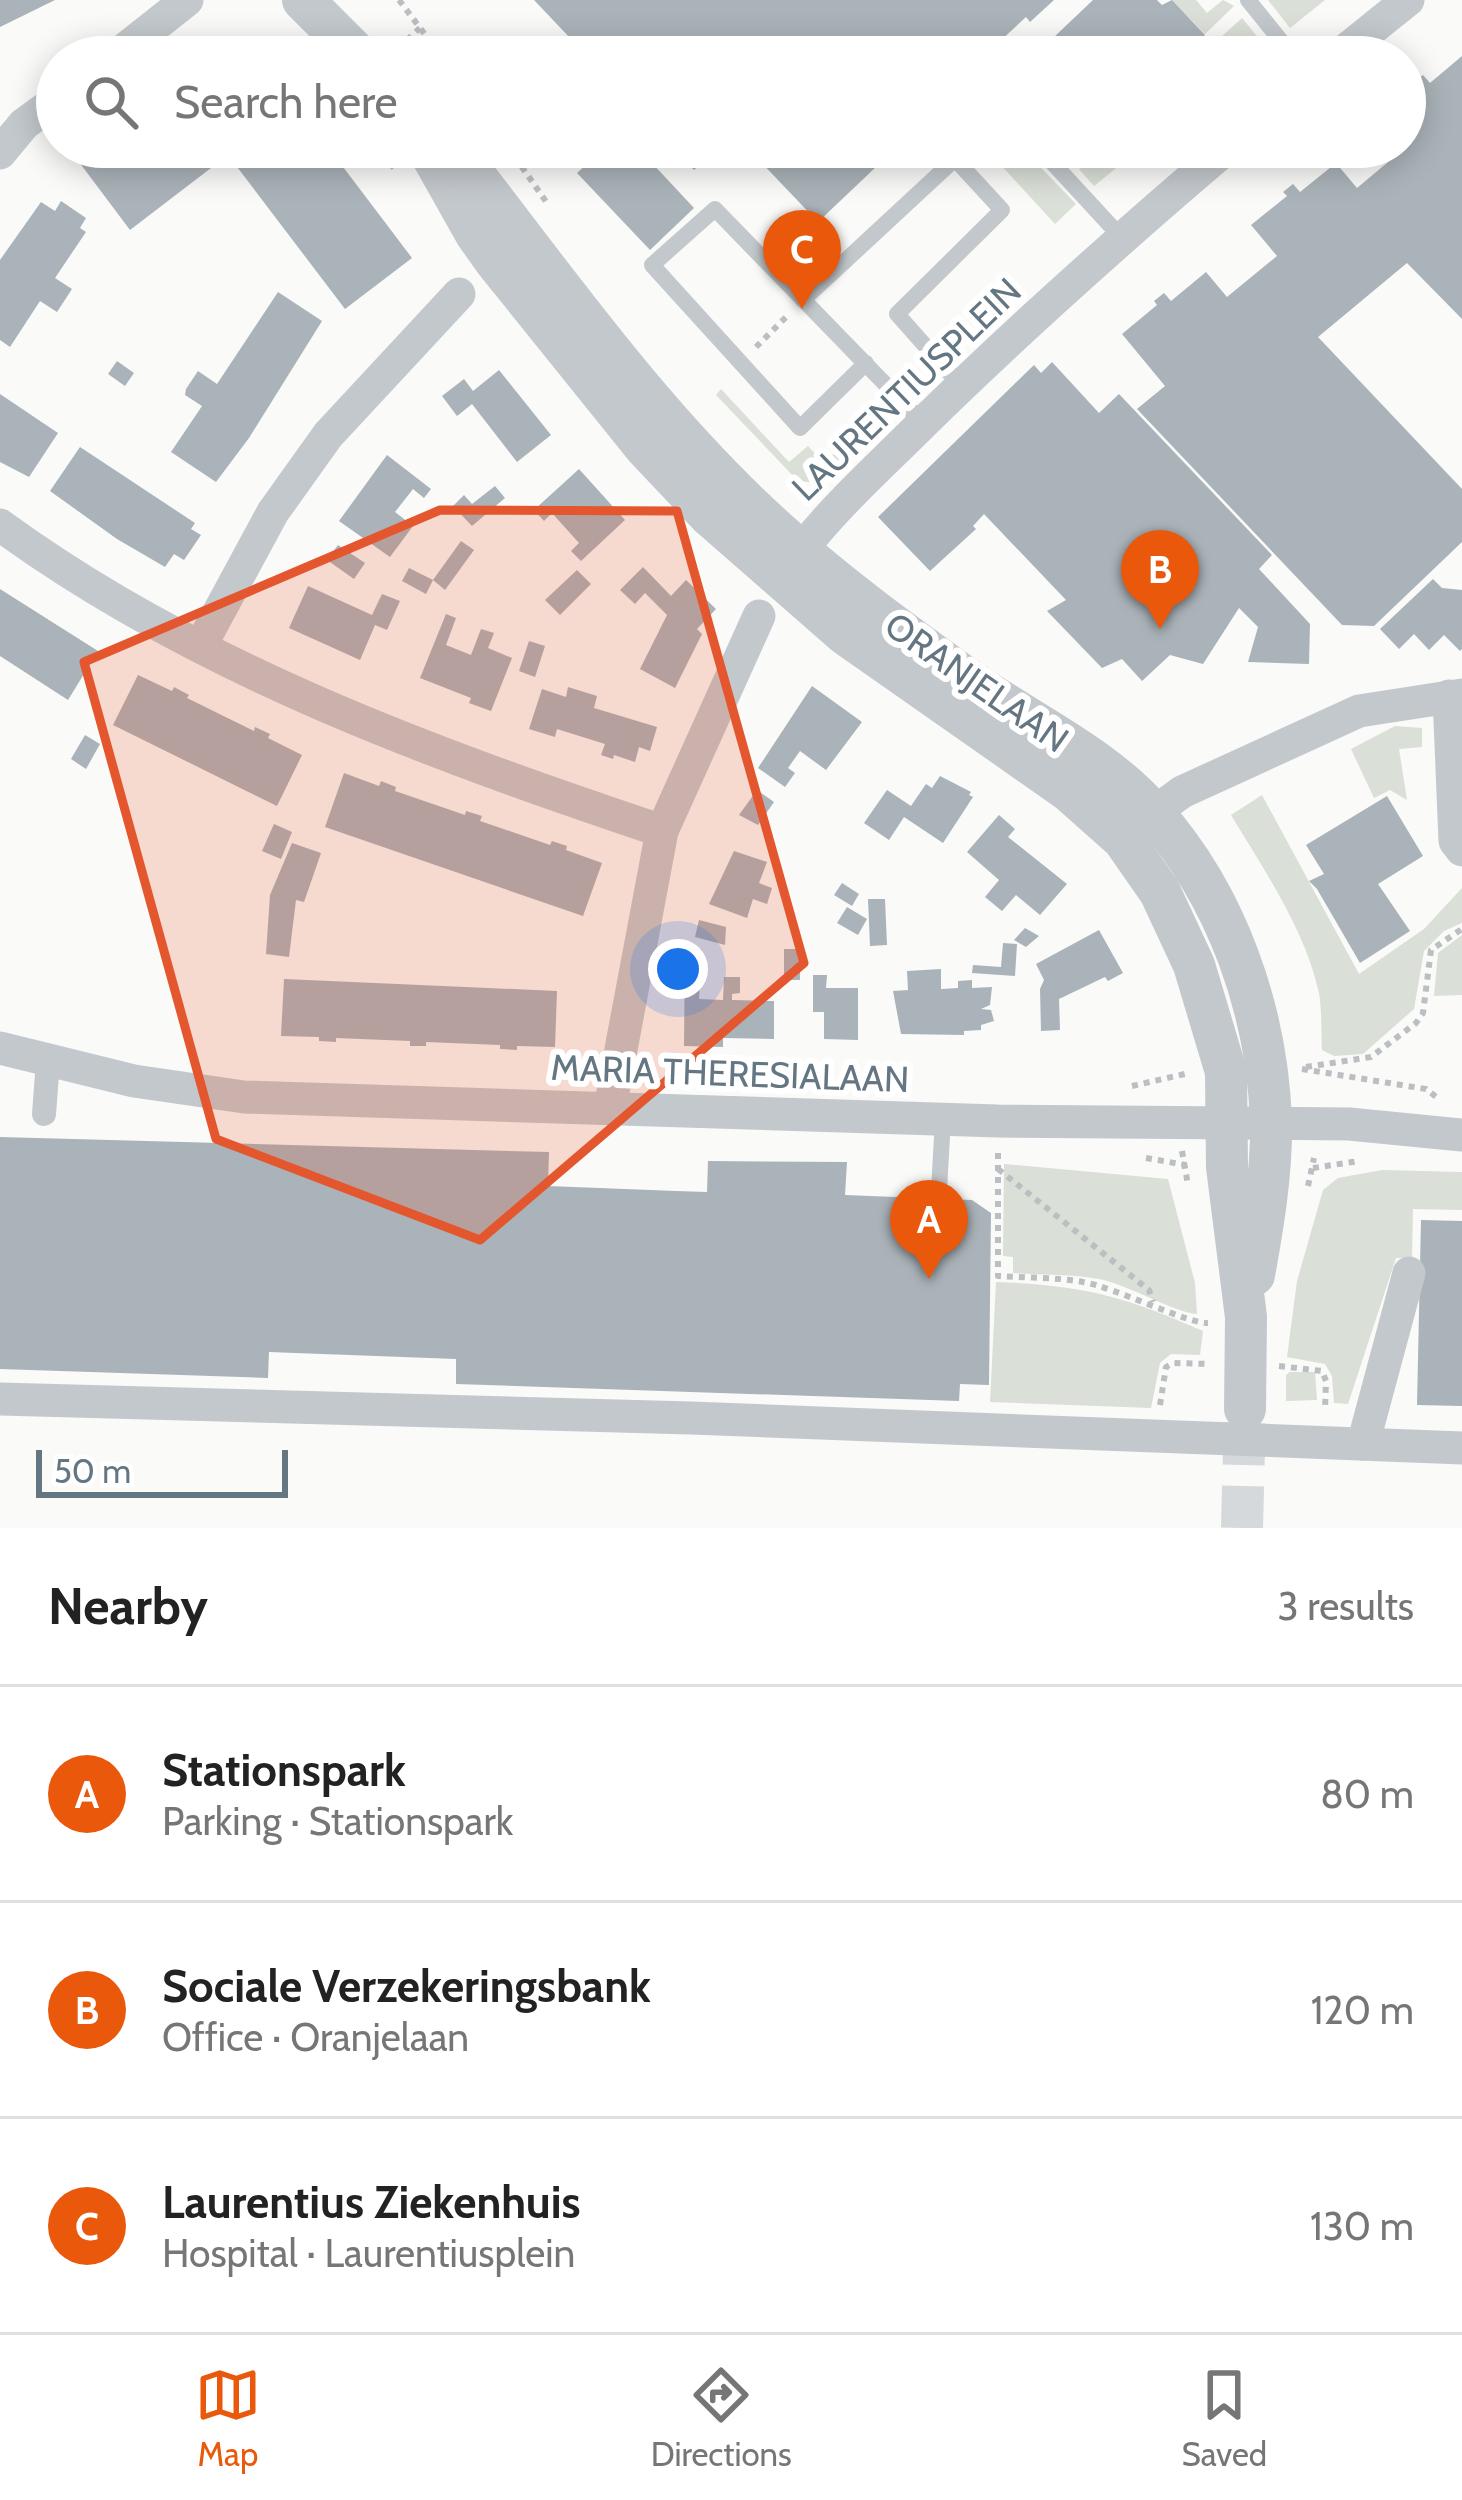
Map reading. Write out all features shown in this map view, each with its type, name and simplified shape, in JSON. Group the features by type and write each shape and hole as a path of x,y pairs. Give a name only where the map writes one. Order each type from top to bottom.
{"street":[{"path":"304,0 340,36"},
{"path":"340,0 381,36"},
{"path":"1358,36 1389,6"},
{"path":"139,36 170,7"},
{"path":"0,153 36,115"},
{"name":"ORANJELAAN","path":"439,168 476,234 595,388 710,516 791,564 838,585 969,680 1099,765 1137,825 1160,892 1194,965 1222,1056 1250,1123 1266,1197 1232,1319 1245,1409"},
{"name":"ORANJELAAN","path":"469,168 791,564"},
{"name":"LAURENTIUSPLEIN","path":"791,564 827,517 960,385 1090,264 1203,168"},
{"path":"201,645 273,512 328,435 459,294"},
{"path":"0,525 53,564 201,645 365,723 473,767 662,831"},
{"path":"610,1108 662,831 759,616"},
{"path":"1137,825 1182,792 1359,711 1455,695 1454,842 1462,850"},
{"name":"MARIA THERESIALAAN","path":"0,1048 134,1081 244,1097 998,1121 1349,1124 1462,1135"},
{"path":"44,1114 48,1061"},
{"path":"1350,1444 1409,1273"},
{"path":"0,1399 577,1414 1462,1448"}],"lane":[{"path":"1248,0 1277,36"},
{"path":"803,300 945,168"},
{"path":"960,385 897,314 1002,210 963,168"},
{"path":"1057,168 1121,237"},
{"path":"866,363 800,428 652,265 715,209 866,363 923,424"},
{"path":"939,1190 943,1119"}],"path":[{"path":"399,0 426,36"},
{"path":"410,36 420,28"},
{"path":"522,168 557,218"},
{"path":"741,362 803,300"},
{"path":"1298,1068 1371,1057 1416,1023 1423,1013 1431,950 1462,928"},
{"path":"1183,1073 1183,1164 1189,1187"},
{"path":"998,1121 998,1276 1082,1281 1199,1324 1232,1319"},
{"path":"998,1169 1149,1290 1153,1304"},
{"path":"1161,1398 1166,1367 1202,1364"},
{"path":"1288,1366 1322,1371 1325,1405"}],"highlighted area":[{"path":"440,510 677,511 804,963 480,1240 216,1139 84,662"}],"shaded area":[{"path":"1172,0 1196,0 1207,13 1223,0 1234,6 1205,34"},
{"path":"1268,0 1325,0 1290,28"},
{"path":"1242,18 1257,36 1222,36"},
{"path":"1003,168 1041,168 1076,204 1055,224"},
{"path":"1080,168 1116,168 1094,186"},
{"path":"721,389 789,462 808,446 824,463 871,419 877,428 818,483 798,481 716,395"},
{"path":"1395,726 1422,728 1422,747 1399,749 1407,800 1390,790 1374,798 1351,749"},
{"path":"1262,795 1359,974 1424,929 1462,888 1462,923 1444,931 1424,951 1414,1009 1363,1054 1334,1056 1322,1050 1313,969 1282,901 1231,815"},
{"path":"1462,935 1462,995 1434,996 1438,953"},
{"path":"1004,1164 1168,1179 1195,1283 1197,1314 1099,1279 1013,1273 1013,1257 1003,1256"},
{"path":"1382,1170 1462,1172 1462,1210 1413,1209 1412,1258 1396,1258 1348,1404 1334,1403 1332,1376 1325,1364 1287,1357 1297,1281 1323,1190 1338,1178"},
{"path":"996,1282 1102,1294 1150,1309 1203,1331 1200,1355 1171,1354 1160,1363 1151,1408 990,1402"},
{"path":"1290,1372 1315,1372 1317,1400 1286,1401"}],"building":[{"path":"0,0 55,0 0,27"},
{"path":"534,0 1054,0 1006,36 568,36"},
{"path":"1093,0 1157,0 1162,5 1172,0 1205,35 1204,36 1055,36"},
{"path":"1462,56 1462,319 1407,263 1318,337 1462,489 1462,542 1374,626 1342,625 1137,409 1165,386 1122,334 1157,305 1154,301 1164,293 1171,301 1206,272 1227,297 1277,256 1251,225 1287,196 1283,192 1293,184 1300,192 1330,168 1340,168 1357,188 1381,168 1426,168 1426,78 1430,83"},
{"path":"84,168 211,168 130,230"},
{"path":"238,168 344,168 412,258 345,309"},
{"path":"582,168 657,168 694,208 650,250 577,173"},
{"path":"767,168 875,168 818,222"},
{"path":"61,201 86,218 80,228 86,232 55,278 72,289 57,312 40,301 10,347 0,340 0,260 41,202 55,211"},
{"path":"278,292 322,321 216,482 171,452 202,406 185,395 186,389 198,371 217,384"},
{"path":"117,361 134,373 125,386 108,374"},
{"path":"1052,362 1099,413 1119,394 1272,555 1259,569 1310,624 1309,664 1248,662 1258,627 1239,608 1203,664 1170,655 1142,681 1122,659 1102,668 1047,611 1066,600 984,514 973,526 976,529 930,571 878,517 1034,365 1041,373"},
{"path":"499,370 551,435 517,462 472,404 457,416 442,396 464,379 473,391"},
{"path":"0,394 58,433 29,477 0,462"},
{"path":"80,447 195,523 191,529 201,535 184,560 174,554 165,567 50,491"},
{"path":"387,455 431,489 424,498 413,489 395,512 413,526 390,557 339,521"},
{"path":"579,469 625,520 581,561 571,551 579,543 552,513 544,521 534,510"},
{"path":"495,486 505,498 472,526 453,506 464,495 472,504"},
{"path":"461,541 474,550 445,590 433,580"},
{"path":"338,545 365,563 354,579 327,560"},
{"path":"643,567 671,596 686,580 716,609 697,629 702,634 675,688 640,669 667,615 645,593 635,604 620,590"},
{"path":"409,568 433,580 426,594 402,581"},
{"path":"577,570 591,584 560,615 545,600"},
{"path":"1433,579 1442,588 1462,590 1462,649 1444,635 1429,650 1414,634 1399,649 1380,629"},
{"path":"308,586 372,615 382,594 400,601 387,630 375,625 360,660 289,628"},
{"path":"0,589 98,651 68,700 0,656"},
{"path":"446,614 456,618 446,645 471,655 481,629 494,633 488,648 512,658 491,711 420,678"},
{"path":"529,641 545,646 535,677 519,671"},
{"path":"138,675 172,691 174,687 187,698 254,731 255,727 270,734 268,738 302,755 277,806 113,725"},
{"path":"812,686 862,722 826,770 800,751 788,768 795,773 785,787 758,768"},
{"path":"568,687 597,696 594,708 657,727 650,751 639,747 635,762 614,755 613,759 601,755 605,744 557,729 555,737 529,729 542,689 566,697"},
{"path":"85,735 100,744 86,769 71,759"},
{"path":"344,773 379,786 381,781 396,787 395,791 465,815 466,811 482,816 480,821 550,845 552,841 567,846 566,850 602,863 583,916 325,827"},
{"path":"940,776 973,797 943,843 904,817 889,840 864,823 887,790 911,806 926,784 932,788"},
{"path":"757,790 774,802 758,825 739,815"},
{"path":"1387,796 1423,856 1378,884 1410,931 1360,963 1309,881 1324,874 1306,845"},
{"path":"999,815 1015,829 1008,837 1067,884 1040,915 1016,895 1002,911 985,897 999,880 967,852"},
{"path":"274,824 292,832 281,859 262,851"},
{"path":"292,843 321,853 304,902 296,900 289,957 266,954 270,895"},
{"path":"734,851 767,862 759,883 772,888 767,904 753,899 747,918 709,904"},
{"path":"842,883 859,894 852,906 834,895"},
{"path":"868,899 885,899 887,945 870,946"},
{"path":"847,907 867,919 858,935 837,923"},
{"path":"699,920 726,927 725,945 695,937"},
{"path":"1025,928 1039,936 1026,947 1014,940"},
{"path":"1099,930 1123,973 1059,999 1060,1030 1041,1031 1044,980 1036,964"},
{"path":"1003,943 1017,944 1015,976 972,973 973,965 1001,967"},
{"path":"685,945 702,950 699,999 723,1000 724,977 740,977 740,993 732,994 732,1000 774,1001 774,1039 723,1038 723,1047 684,1046"},
{"path":"784,949 800,949 800,980 784,980"},
{"path":"941,969 941,989 958,988 958,981 972,980 972,988 992,987 990,1005 981,1009 991,1010 994,1021 981,1025 981,1030 964,1031 964,1035 901,1034 893,991 908,990 907,971"},
{"path":"813,975 827,975 826,988 858,988 858,1040 824,1039 824,1012 813,1012"},
{"path":"284,979 557,991 555,1047 517,1046 517,1050 426,1042 426,1046 410,1046 410,1041 336,1038 336,1042 281,1036"},
{"path":"0,1137 549,1152 548,1186 707,1192 708,1161 847,1162 845,1195 972,1200 991,1213 989,1385 960,1384 959,1401 456,1384 456,1359 269,1352 268,1378 0,1369"},
{"path":"1421,1220 1462,1221 1462,1406 1417,1405"}],"tunnel":[{"path":"1242,1528 1245,1409"}],"place":[{"name":"Laurentius Ziekenhuis","path":"802,309"},
{"name":"Sociale Verzekeringsbank","path":"1160,629"},
{"name":"Stationspark","path":"929,1279"}]}
